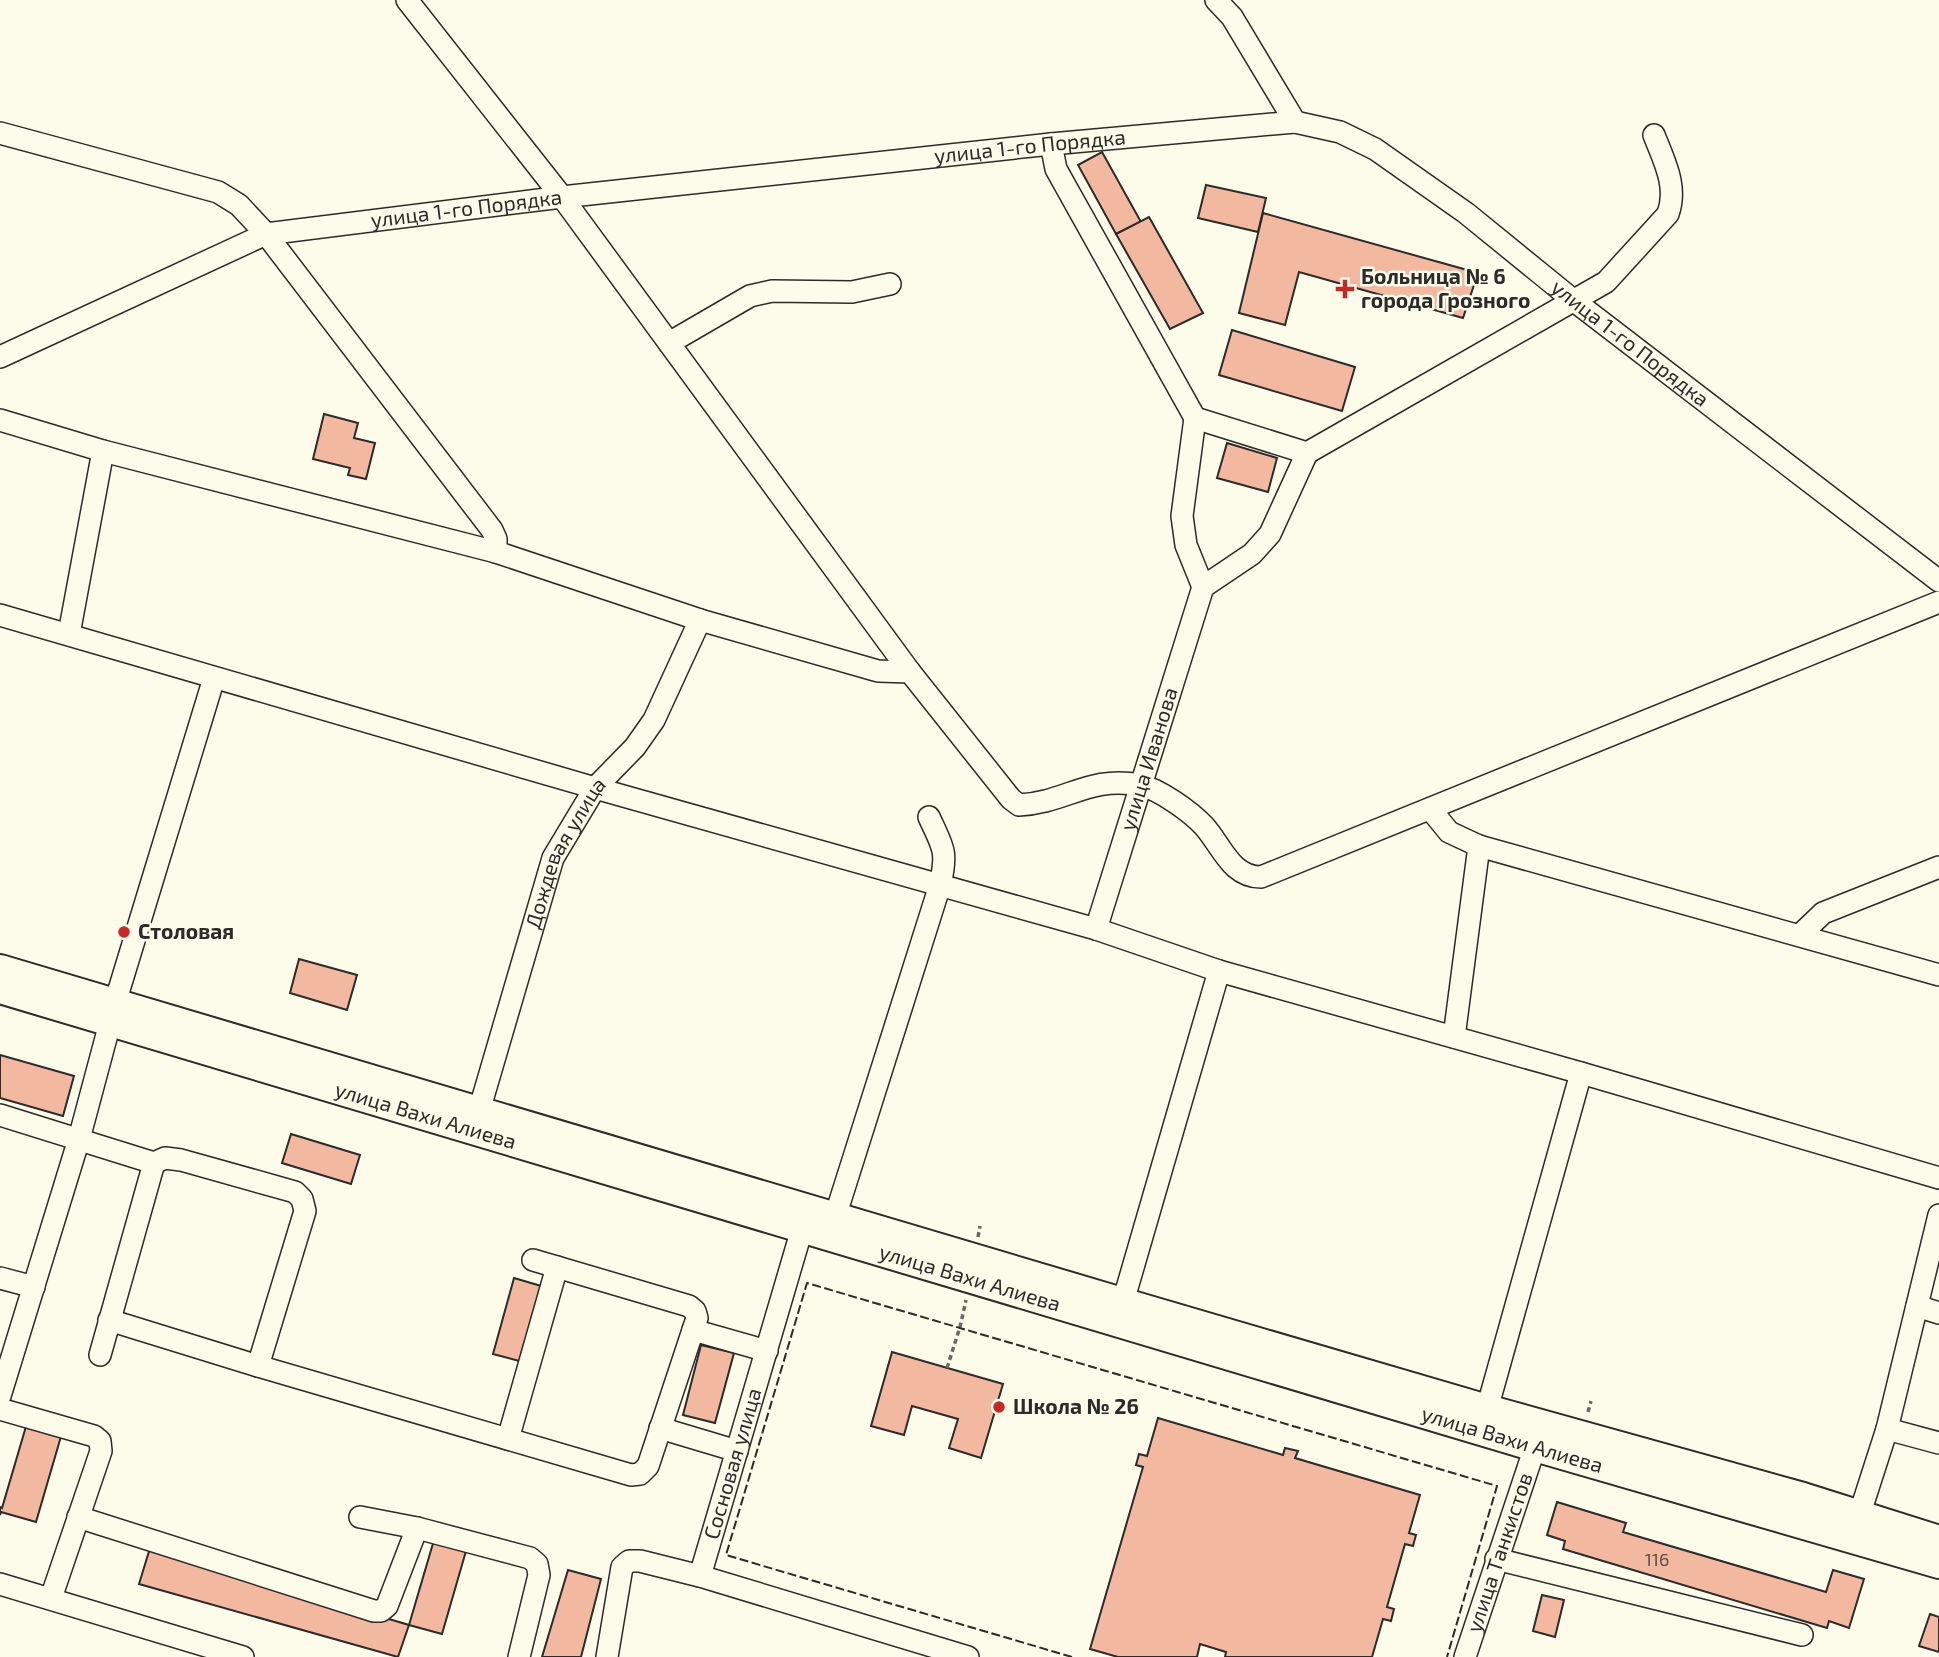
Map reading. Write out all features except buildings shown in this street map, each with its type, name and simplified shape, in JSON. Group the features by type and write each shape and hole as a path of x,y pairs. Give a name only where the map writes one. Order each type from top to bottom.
{"main road":[{"name":"улица Вахи Алиева","path":"0,969 113,1013 802,1229 1939,1564"},
{"name":"улица Вахи Алиева","path":"0,989 113,1013 479,1111 1487,1409 1803,1497 1939,1540"}],"street":[{"path":"407,0 562,197 910,672 1011,799 1019,805 1047,802 1082,787 1106,782 1143,786 1172,801 1203,825 1237,871 1250,877 1270,874 1939,602"},
{"path":"1216,0 1232,17 1295,122"},
{"name":"улица 1-го Порядка","path":"0,357 265,234 562,197 1051,144 1295,122 1340,132 1375,149 1466,213 1573,300 1939,580"},
{"path":"0,133 218,192 239,205 265,234 492,530 496,539 496,552"},
{"path":"1051,144 1056,169 1195,418 1182,516 1186,545 1203,587 1252,554 1270,534 1307,453 1606,282 1668,214 1672,187 1654,135"},
{"path":"669,343 750,296 772,291 852,292 890,284"},
{"path":"1195,418 1307,453"},
{"path":"0,420 103,451 496,552 700,620 878,671 910,672"},
{"path":"69,634 103,451"},
{"name":"улица Иванова","path":"1096,929 1143,786 1203,587"},
{"path":"0,615 595,788 1096,929 1219,971 1939,1178"},
{"name":"Дождевая улица","path":"479,1111 553,858 595,788 635,747 654,720 700,620"},
{"path":"0,1396 79,1139 113,1013 214,678"},
{"path":"1431,810 1449,832 1479,846 1801,934 1939,975"},
{"path":"835,1217 946,861 929,817"},
{"path":"1454,1037 1479,846"},
{"path":"1801,934 1823,913 1939,867"},
{"path":"1123,1302 1219,971"},
{"path":"1487,1409 1581,1073"},
{"path":"0,1115 153,1163 165,1158 181,1160 295,1192 303,1199 305,1211 258,1366"},
{"path":"100,1354 153,1163"},
{"path":"1859,1516 1887,1429 1939,1215"},
{"name":"Сосновая улица","path":"700,1576 802,1229"},
{"path":"109,1320 631,1475 640,1474 648,1466 697,1318 695,1311 689,1306 533,1260"},
{"path":"508,1439 557,1267"},
{"path":"0,1278 34,1287"},
{"path":"1917,1306 1939,1313"},
{"path":"693,1331 766,1351"},
{"path":"0,1409 94,1436 100,1441 101,1451 51,1598"},
{"path":"660,1428 737,1451"},
{"path":"1887,1429 1939,1443"},
{"name":"улица Танкистов","path":"1465,1657 1535,1447"},
{"path":"78,1517 374,1611 382,1611 387,1606 417,1528"},
{"path":"360,1517 417,1528 530,1558 537,1564 539,1575 519,1657"},
{"path":"1496,1559 1802,1635"},
{"path":"607,1657 622,1567 629,1561 640,1561 700,1576 903,1648 968,1657"},
{"path":"0,1584 243,1657"}],"fence":[{"path":"1072,1657 726,1555 807,1283 1497,1486 1447,1657"}],"place":[{"name":"Больница № 6 города Грозного","path":"1345,289"},
{"name":"Столовая","path":"124,932"},
{"name":"Школа № 26","path":"999,1407"}]}
